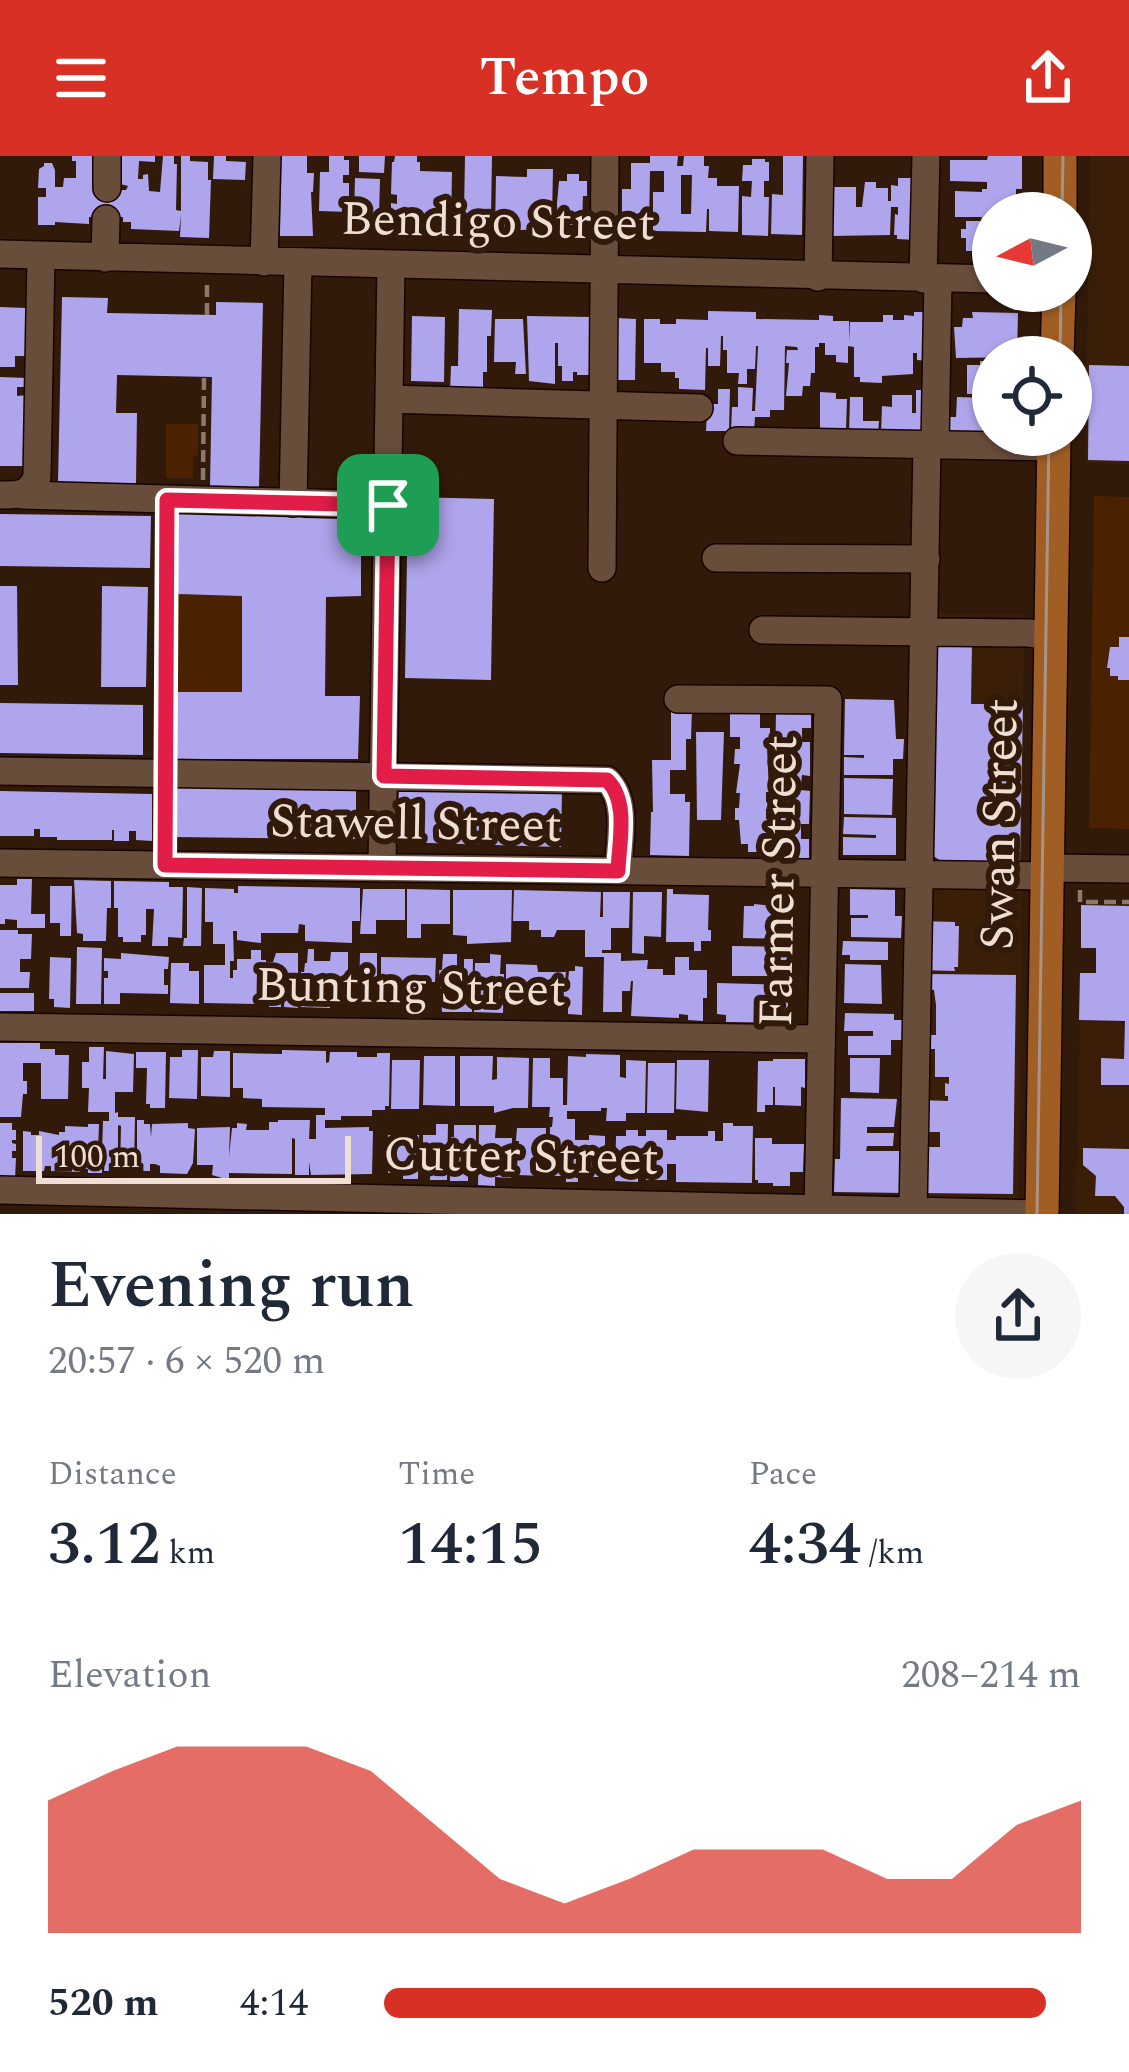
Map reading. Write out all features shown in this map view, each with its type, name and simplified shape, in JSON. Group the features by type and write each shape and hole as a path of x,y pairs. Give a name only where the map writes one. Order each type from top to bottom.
{"main road":[{"path":"1060,156 1060,192"},
{"name":"Swan Street","path":"1041,1214 1054,456"}],"street":[{"path":"106,188 107,156"},
{"path":"264,262 268,156"},
{"path":"602,568 605,156"},
{"path":"818,277 820,156"},
{"path":"913,1212 922,632 931,445 926,156"},
{"path":"105,258 106,219"},
{"name":"Bendigo Street","path":"0,254 972,280"},
{"path":"11,495 32,488 37,477 41,256"},
{"path":"293,502 298,262"},
{"path":"382,868 391,264"},
{"path":"389,399 699,408"},
{"path":"736,441 972,444"},
{"path":"11,495 388,505"},
{"path":"716,557 926,559"},
{"path":"763,630 1051,635"},
{"name":"Farmer Street","path":"678,699 828,700 818,1211"},
{"path":"0,771 607,780 620,800 618,871"},
{"name":"Stawell Street","path":"0,863 920,874 1129,869"},
{"name":"Bunting Street","path":"0,1027 820,1039"},
{"name":"Cutter Street","path":"0,1190 193,1204 1041,1214"}],"path":[{"path":"207,315 208,260"},
{"path":"202,501 204,377"},
{"path":"165,865 167,500"},
{"path":"1080,902 1129,902"}],"shaded area":[{"path":"1090,156 1129,156 1129,464 1085,463 1085,456 1092,456 1092,336 1087,336 1087,312 1092,312"},
{"path":"166,424 198,424 193,478 166,478"},
{"path":"1094,496 1129,497 1129,829 1089,828"},
{"path":"177,594 242,596 242,692 175,692"},
{"path":"916,613 1024,614 1019,1214 908,1214"},
{"path":"1080,1021 1129,1022 1129,1214 1075,1214"}],"building":[{"path":"72,156 92,156 95,190 126,190 128,186 120,184 120,156 155,156 155,162 139,161 138,179 148,174 149,191 160,192 163,156 174,156 176,210 181,211 181,156 208,162 209,238 180,237 181,215 179,231 131,229 131,222 123,222 123,217 89,217 89,224 38,225 38,197 46,197 46,188 38,188 39,169 52,163 55,187 63,187 64,178 76,178"},
{"path":"214,156 246,162 245,180 213,179"},
{"path":"281,156 307,156 307,173 314,173 313,236 280,236"},
{"path":"329,156 349,160 349,175 343,175 343,183 349,183 349,212 319,211 320,172 329,172"},
{"path":"359,156 385,156 384,173 359,172"},
{"path":"395,156 417,156 420,171 452,172 451,225 419,218 419,226 395,228 391,203 397,204 397,195 391,194"},
{"path":"465,156 492,156 491,218 464,213"},
{"path":"650,156 678,156 677,166 683,166 684,156 704,156 708,178 717,178 717,186 739,186 738,232 709,231 709,209 706,232 653,231 653,192 664,192 664,171 650,171 649,229 622,224 622,189 631,189 631,163 650,163","holes":["681,175 692,175 691,214 681,214"]},
{"path":"783,156 803,156 802,235 771,234 772,194 783,195"},
{"path":"988,156 1022,156 1022,189 982,192 987,182 950,181 950,160 987,160"},
{"path":"752,159 769,162 769,181 764,181 764,197 769,197 768,236 742,235 742,196 751,197 752,181 742,181 743,165 752,165"},
{"path":"527,169 553,169 549,229 495,231 496,176 527,177"},
{"path":"567,174 579,174 579,181 587,181 582,225 555,225 559,181 567,181"},
{"path":"355,178 380,179 379,217 354,217"},
{"path":"898,178 917,178 916,240 894,235 898,207 891,207 890,235 832,236 833,187 856,187 856,207 862,207 865,182 888,188 891,201 891,185 898,186"},
{"path":"955,191 982,192 972,192 972,217 955,217"},
{"path":"966,221 972,221 972,251 966,251 966,238 961,238"},
{"path":"62,297 108,298 107,313 216,315 216,302 263,303 259,487 210,486 212,377 117,375 116,413 137,413 136,484 58,482"},
{"path":"0,307 26,308 25,356 15,356 15,367 0,367"},
{"path":"459,309 492,310 483,393 450,392 451,366 458,366"},
{"path":"708,311 756,312 756,319 833,316 833,321 849,321 850,342 850,322 883,322 883,315 904,320 904,315 914,316 914,312 931,312 930,361 917,360 913,353 913,374 882,376 882,383 860,382 860,377 854,377 854,347 848,346 848,363 836,362 836,355 825,355 825,343 819,343 810,386 803,386 802,396 786,396 787,350 798,350 785,346 784,410 755,417 754,431 731,431 738,387 753,388 755,411 758,346 755,369 747,369 747,384 738,384 739,373 727,373 723,336 720,366 708,366 706,348 705,390 679,389 675,372 661,372 661,363 644,363 644,319 660,319 660,324 676,324 676,319 708,320"},
{"path":"972,312 1018,313 1017,336 972,336 972,358 956,358 954,327 962,327 963,318 973,318"},
{"path":"412,316 445,317 444,382 411,381"},
{"path":"527,316 592,317 592,375 573,372 573,381 562,381 555,343 555,384 529,381"},
{"path":"616,318 636,319 635,380 615,380"},
{"path":"495,319 523,319 526,374 515,374 516,362 494,362"},
{"path":"967,365 972,365 972,394 967,394"},
{"path":"1092,365 1129,366 1129,461 1088,460 1092,456"},
{"path":"0,377 26,378 26,387 17,387 17,396 27,395 25,466 0,466"},
{"path":"718,389 730,389 729,431 706,431 707,411 718,404"},
{"path":"916,390 930,390 929,434 881,434 882,406 892,407 892,395 912,395 912,413 916,413"},
{"path":"820,392 847,399 846,430 820,430"},
{"path":"850,397 863,397 863,421 879,421 878,435 849,434"},
{"path":"957,397 972,397 972,437 937,440 938,417 956,417"},
{"path":"408,497 494,499 491,680 405,678"},
{"path":"177,509 298,509 303,518 361,519 361,596 326,597 325,696 360,696 358,759 175,759 175,692 242,692 242,596 177,594"},
{"path":"0,514 151,516 150,568 0,566"},
{"path":"0,586 17,586 18,685 0,685"},
{"path":"102,586 148,587 146,687 101,687"},
{"path":"1119,637 1129,637 1129,680 1110,676 1107,668 1110,647 1119,647"},
{"path":"925,643 972,644 971,704 1023,704 1020,863 941,861 921,848"},
{"path":"845,699 894,700 896,739 904,739 903,759 893,759 893,775 844,775 844,757 864,758 844,755"},
{"path":"0,703 143,705 143,755 0,753"},
{"path":"671,708 692,708 686,770 670,770 670,794 685,794 685,802 690,802 689,856 650,855 652,760 671,760"},
{"path":"730,709 760,709 760,728 770,728 766,852 748,852 748,844 741,844 739,820 735,820 740,764 734,764 740,737 730,737"},
{"path":"776,709 811,709 811,728 802,728 802,742 810,742 810,776 802,775 801,784 801,790 810,791 809,824 801,824 801,839 809,839 809,858 774,858"},
{"path":"696,732 724,732 721,820 697,820"},
{"path":"844,778 893,779 892,815 844,814"},
{"path":"399,786 562,791 561,847 397,842"},
{"path":"173,787 356,788 356,839 173,837"},
{"path":"0,791 152,794 152,841 136,840 136,831 129,831 129,841 114,841 114,830 112,840 57,840 40,837 40,829 34,829 34,836 0,836"},
{"path":"844,817 896,818 896,855 843,855 843,837 876,838 843,834"},
{"path":"17,879 32,879 31,914 45,914 45,928 17,928 17,920 5,919 0,924 0,885 17,885"},
{"path":"74,880 111,881 106,941 83,941 83,934 77,933"},
{"path":"114,881 169,882 169,887 183,887 182,938 168,937 168,946 152,946 154,909 146,909 146,935 141,935 141,942 123,942 118,937"},
{"path":"50,886 72,886 71,936 60,936 60,923 50,923"},
{"path":"238,886 360,888 360,921 352,921 352,943 305,941 305,925 299,924 298,933 261,933 261,943 237,940 237,931 233,931 230,978 237,970 237,959 251,959 251,950 261,950 261,960 266,962 273,962 276,953 298,953 298,1008 284,1007 285,991 281,990 281,1007 269,1007 266,984 262,984 262,1004 204,1003 204,965 225,965 225,944 213,944 213,922 205,922 205,888 238,893"},
{"path":"187,887 202,888 201,946 183,946"},
{"path":"363,889 405,889 405,920 376,920 376,934 360,934"},
{"path":"407,889 450,890 450,924 421,924 421,938 407,938"},
{"path":"667,889 673,889 673,894 709,895 711,941 701,941 701,951 694,951 694,942 666,942"},
{"path":"850,889 895,890 895,916 902,916 901,938 851,937 851,918 868,915 850,915"},
{"path":"453,890 512,890 511,942 467,944 467,936 453,935"},
{"path":"514,890 601,892 600,917 603,892 630,892 629,928 611,928 611,950 602,953 621,953 621,961 648,960 647,969 663,969 663,975 675,975 675,957 689,957 689,970 707,970 703,1021 679,1014 679,1018 631,1016 633,981 630,991 622,991 622,1012 603,1012 604,957 585,957 585,930 557,930 554,937 541,937 541,930 529,930 529,921 513,921"},
{"path":"633,892 662,892 661,937 644,936 644,954 632,953"},
{"path":"1081,905 1129,906 1129,1085 1101,1085 1101,1058 1124,1059 1125,1021 1079,1020 1080,973 1096,973 1096,948 1081,948"},
{"path":"744,906 785,907 784,922 795,922 795,939 743,938"},
{"path":"920,921 959,926 955,971 919,970"},
{"path":"0,930 32,934 31,959 20,959 20,972 30,972 29,988 0,988"},
{"path":"843,941 888,942 888,960 850,960 850,955 842,955"},
{"path":"732,946 794,947 794,981 732,976"},
{"path":"77,947 102,948 101,1004 76,1004"},
{"path":"308,949 314,949 314,961 330,961 331,952 348,952 347,999 330,999 330,1008 300,1007 301,972"},
{"path":"121,953 169,957 168,969 164,969 168,994 120,993 120,1004 104,1004 108,971 104,971 104,958 121,959"},
{"path":"360,953 377,953 377,1000 359,1000"},
{"path":"443,954 457,954 457,970 464,970 464,959 473,959 472,1012 442,1012 439,970"},
{"path":"490,954 501,955 503,1013 474,1012 475,963 490,963"},
{"path":"50,957 71,958 70,1008 54,1007 54,999 49,999"},
{"path":"381,957 436,958 435,982 425,982 425,997 391,996 392,981 381,981"},
{"path":"171,963 189,963 189,971 199,971 199,1004 170,1003"},
{"path":"506,964 537,965 538,972 566,972 565,981 575,966 583,967 582,1015 568,1014 568,1004 537,1007 537,1001 527,998 506,1001"},
{"path":"845,964 881,965 882,1004 844,1003"},
{"path":"930,974 1016,975 1013,1194 917,1193 917,1147 940,1147 940,1132 917,1132 921,1100 948,1101 945,1083 949,1084 949,1077 935,1077 935,1049 918,1049 918,1035 936,1035"},
{"path":"717,983 793,985 788,1023 726,1022 726,1015 717,1014"},
{"path":"0,993 34,993 34,1011 0,1011"},
{"path":"845,1013 894,1014 894,1020 908,1020 907,1040 891,1040 891,1055 848,1055 848,1036 873,1036 873,1031 844,1031"},
{"path":"0,1043 40,1043 40,1049 69,1055 68,1099 41,1099 41,1063 23,1063 27,1094 23,1094 21,1117 0,1117"},
{"path":"89,1047 104,1047 103,1079 106,1051 134,1054 133,1092 115,1092 115,1113 135,1117 134,1171 120,1171 118,1125 118,1171 104,1171 102,1161 102,1173 51,1171 51,1166 44,1171 23,1171 23,1131 59,1135 65,1126 99,1124 98,1153 102,1153 103,1121 109,1121 109,1112 88,1112 89,1088 82,1088 82,1062 89,1062"},
{"path":"182,1050 198,1050 197,1099 169,1098 170,1057 182,1057"},
{"path":"282,1050 326,1051 326,1063 330,1052 357,1052 357,1057 390,1053 389,1106 372,1110 372,1116 325,1120 325,1128 369,1127 373,1131 372,1174 311,1175 309,1162 309,1175 295,1175 292,1138 292,1174 229,1173 229,1180 212,1175 213,1165 197,1165 197,1128 230,1127 229,1157 232,1128 237,1123 247,1124 246,1130 269,1130 269,1122 310,1120 309,1139 316,1139 316,1115 325,1115 325,1108 262,1107 262,1099 243,1098 243,1088 233,1088 233,1053 282,1054"},
{"path":"214,1051 230,1051 230,1097 201,1096 201,1057 213,1057"},
{"path":"136,1052 166,1052 165,1108 146,1104 147,1068 136,1068"},
{"path":"620,1055 620,1077 626,1078 626,1060 646,1061 645,1113 626,1113 626,1121 606,1121 607,1108 567,1111 567,1119 575,1119 575,1140 605,1136 605,1177 580,1177 578,1153 578,1182 566,1182 567,1143 562,1143 562,1176 549,1176 553,1117 549,1117 550,1107 532,1107 533,1058 550,1058 550,1078 563,1078 563,1105 567,1105 568,1056"},
{"path":"424,1056 455,1056 455,1106 423,1105"},
{"path":"460,1056 493,1056 492,1080 497,1079 497,1057 529,1058 528,1108 494,1113 494,1106 460,1106"},
{"path":"850,1058 880,1058 879,1093 850,1092"},
{"path":"805,1059 801,1106 775,1105 773,1087 773,1105 757,1112 758,1061"},
{"path":"392,1060 420,1060 419,1109 391,1109"},
{"path":"677,1060 709,1060 708,1112 676,1109"},
{"path":"648,1063 675,1063 674,1113 647,1113"},
{"path":"841,1098 897,1099 894,1127 867,1127 867,1133 894,1133 893,1146 867,1146 866,1151 905,1151 905,1193 834,1192"},
{"path":"137,1120 150,1124 151,1137 152,1124 188,1123 188,1128 195,1129 193,1163 187,1174 160,1173 155,1164 150,1164 150,1171 137,1171"},
{"path":"0,1123 12,1123 16,1130 16,1140 12,1140 16,1144 12,1151 15,1179 0,1179"},
{"path":"723,1123 753,1126 752,1183 676,1182 676,1164 667,1164 667,1180 646,1180 646,1157 638,1157 638,1182 615,1181 616,1136 626,1136 626,1130 646,1136 646,1130 667,1130 667,1140 708,1136 708,1131 715,1131 715,1141 723,1141"},
{"path":"436,1124 448,1124 447,1180 430,1180 431,1163 423,1163 423,1135 436,1135"},
{"path":"454,1125 476,1125 476,1165 468,1165 468,1181 450,1181"},
{"path":"479,1125 496,1125 495,1138 512,1138 511,1178 495,1177 495,1186 478,1185"},
{"path":"517,1128 546,1128 545,1176 516,1175"},
{"path":"388,1135 419,1135 418,1179 388,1173"},
{"path":"755,1138 772,1138 772,1144 804,1144 803,1172 790,1172 790,1186 755,1180"},
{"path":"1083,1148 1129,1149 1129,1214 1124,1214 1115,1196 1095,1196 1096,1176 1083,1165"}],"tram line":[{"path":"1062,192 1063,156"},
{"path":"1060,336 1061,312"},
{"path":"1037,1214 1049,456"}],"route":[{"path":"167,500 388,505 384,776 607,780 620,800 618,871 165,865 167,500"}]}
